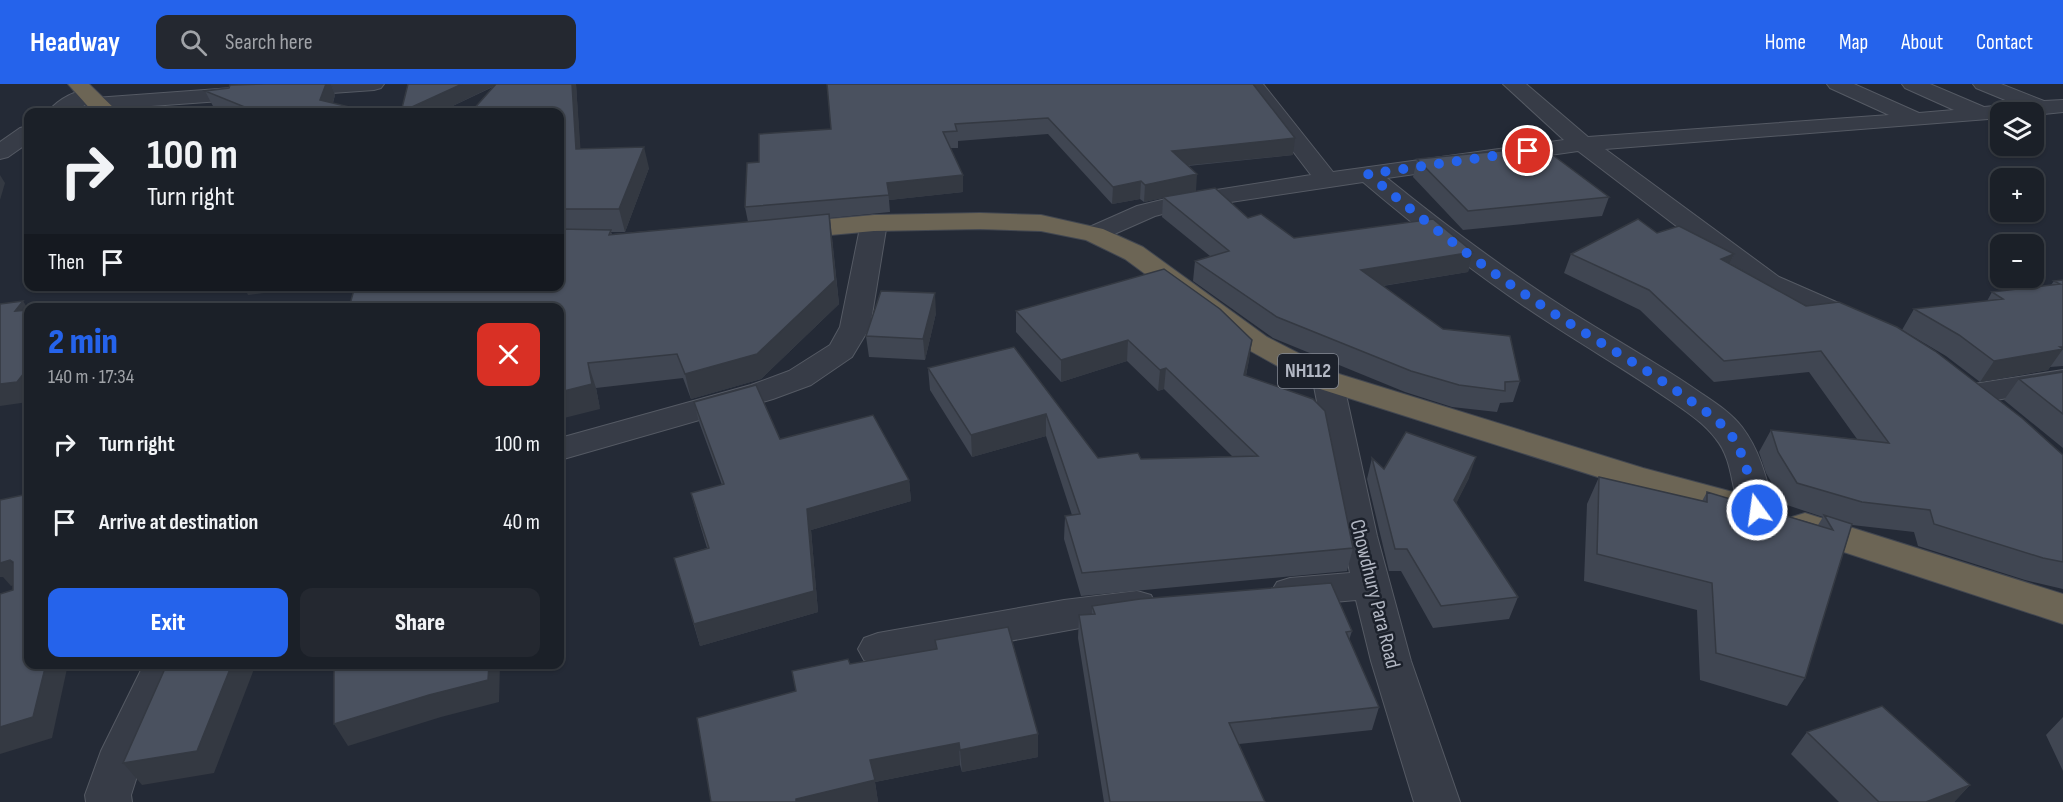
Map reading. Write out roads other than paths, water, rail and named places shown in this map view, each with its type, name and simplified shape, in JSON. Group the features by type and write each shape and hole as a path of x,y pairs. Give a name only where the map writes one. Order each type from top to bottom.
{"highway":[{"name":"NH112","path":"761,234 874,223 980,221 1041,223 1094,234 1134,253 1257,343 1328,381 1632,477 1757,510 2063,609"}],"street":[{"path":"69,108 92,99 374,84"},
{"path":"1252,84 1328,181"},
{"path":"1513,84 1583,144 1769,283 1874,330"},
{"path":"1837,84 1917,120"},
{"path":"1912,84 1982,114"},
{"path":"1983,84 2053,107"},
{"path":"1094,234 1146,211 1178,203 1583,144 1917,120 2053,107"},
{"path":"0,152 24,136"},
{"path":"1368,174 1444,237 1500,277 1540,305 1639,365 1710,414 1735,440 1746,466 1757,510"},
{"path":"564,448 762,392 800,378 841,351 855,327 874,223"},
{"path":"2002,416 1962,385 2063,379"},
{"name":"Chowdhury Para Road","path":"1328,381 1371,585 1391,661 1437,802"},
{"path":"1260,594 1371,585"},
{"path":"878,649 1064,615 1171,602"},
{"path":"110,802 108,795 123,751 163,669"}]}
